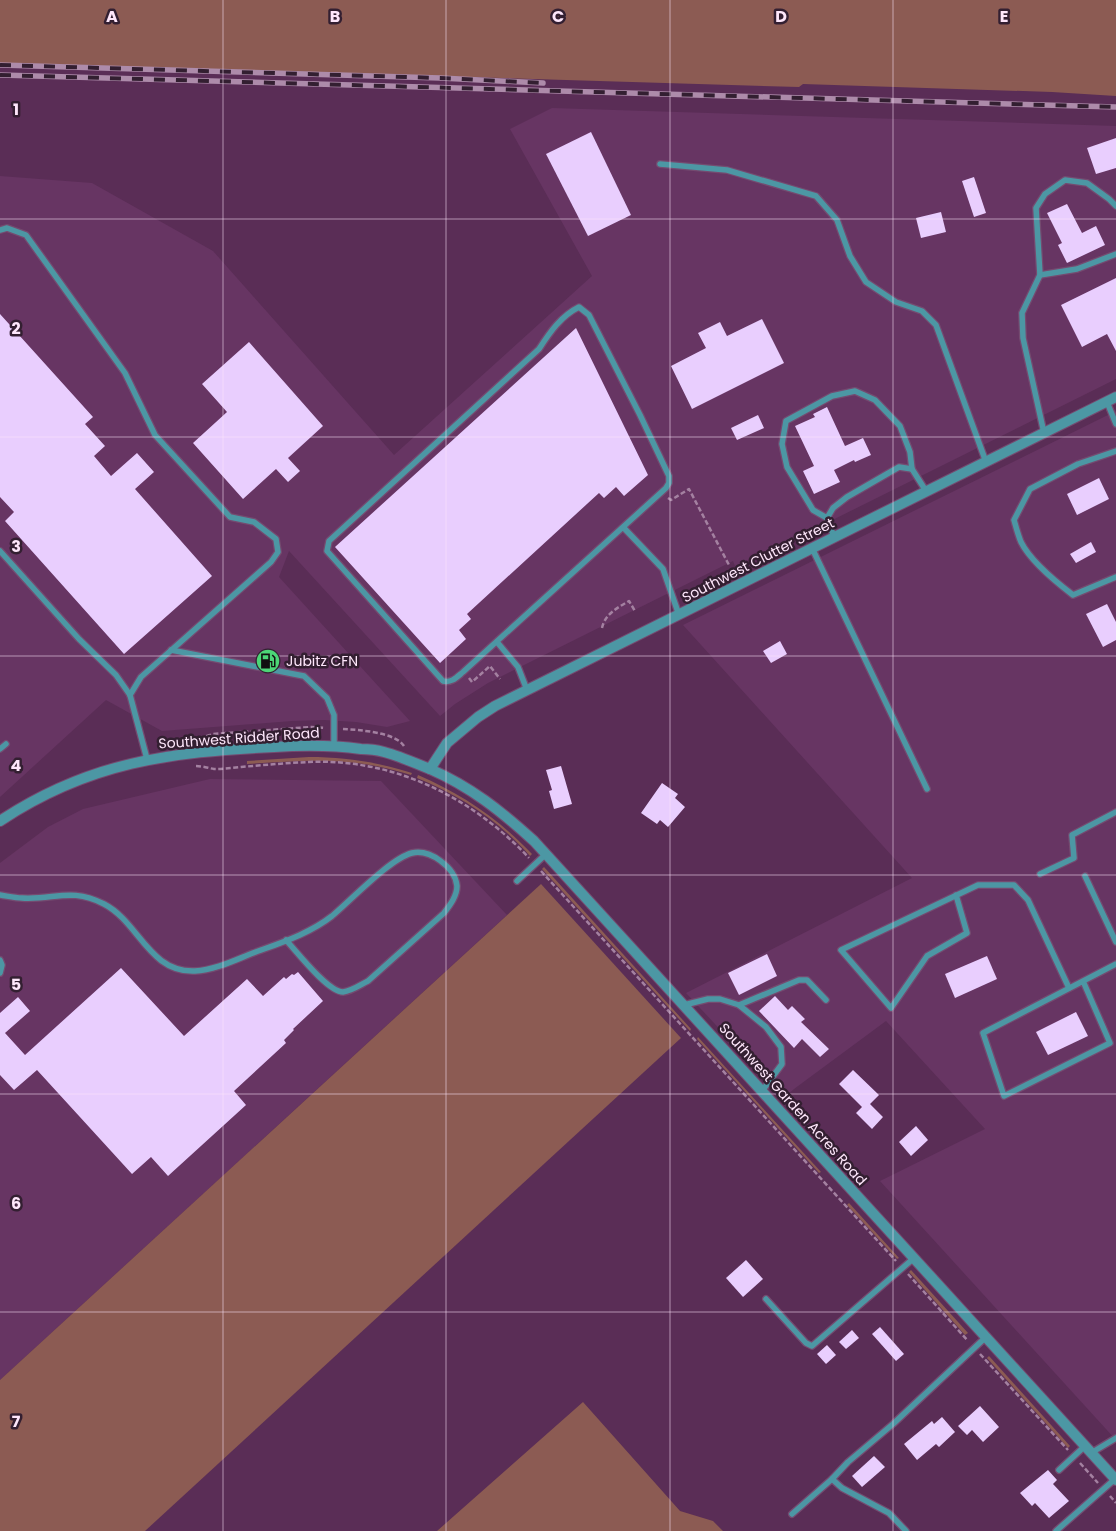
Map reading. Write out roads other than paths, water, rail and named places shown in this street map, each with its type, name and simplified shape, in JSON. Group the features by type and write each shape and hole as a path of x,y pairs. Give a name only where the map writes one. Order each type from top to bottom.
{"street":[{"name":"Southwest Clutter Street","path":"430,769 447,743 461,730 495,706 1112,400"},
{"name":"Southwest Ridder Road","path":"0,820 35,799 66,784 101,771 147,759 211,751 298,745 334,745 383,751 430,769"},
{"name":"Southwest Garden Acres Road","path":"430,769 471,789 494,806 534,841 1115,1479"}],"lane":[{"path":"660,164 727,170 816,196 837,220 850,256 866,282 896,302 922,311 936,325 986,462"},
{"path":"1044,433 1023,338 1022,313 1040,275 1036,208 1045,194 1066,180 1087,183 1116,206"},
{"path":"0,230 8,228 26,235 125,372 155,435 230,517 254,522 276,539 278,552 271,562 140,677 130,695"},
{"path":"1040,275 1077,269 1116,254"},
{"path":"579,307 589,315 640,414 669,476 669,483 662,492 623,527 497,642 463,672 448,682 443,680 327,551 329,541 539,349 555,325 579,307"},
{"path":"834,537 827,518 813,510 787,467 782,444 786,421 832,396 855,391 875,400 900,426 910,452 912,470 926,491"},
{"path":"1112,400 1116,424"},
{"path":"1116,451 1078,464 1030,489 1014,520 1022,544 1057,583 1073,595 1116,577"},
{"path":"827,518 833,508 847,496 899,467 912,470"},
{"path":"623,527 663,569 679,615"},
{"path":"812,548 926,789"},
{"path":"0,551 78,639 116,676 130,695 147,759"},
{"path":"497,642 518,667 527,690"},
{"path":"171,650 304,676 327,698 334,715 334,745"},
{"path":"0,749 6,744"},
{"path":"1040,874 1074,858 1072,835 1116,812"},
{"path":"0,895 23,898 64,894 86,896 106,905 124,921 154,955 175,969 196,971 228,962 311,929 330,917 394,862 412,853 426,853 439,859 451,872 457,885 454,899 444,913 368,981 354,989 342,992 329,987 286,940"},
{"path":"517,881 546,854"},
{"path":"1084,876 1116,942"},
{"path":"956,895 967,933 927,956 891,1008 841,950 956,895 978,885 1014,885 1028,900 1069,988"},
{"path":"0,960 2,965 0,974"},
{"path":"1083,981 1110,1042 1004,1096 982,1033 1116,964"},
{"path":"739,1005 799,980 807,980 826,1000"},
{"path":"684,1005 708,999 720,999 739,1005 766,1027 781,1047 782,1064 762,1091"},
{"path":"766,1299 806,1343 812,1346 914,1258"},
{"path":"792,1514 832,1479 848,1462 893,1424 986,1337"},
{"path":"1059,1470 1074,1457 1116,1438"},
{"path":"832,1479 842,1488 889,1513 906,1531"},
{"path":"1056,1531 1115,1479"}],"railway":[{"path":"0,65 440,78 543,83"},
{"path":"0,75 1116,107"}],"place":[{"name":"Jubitz CFN","path":"268,661"}]}
